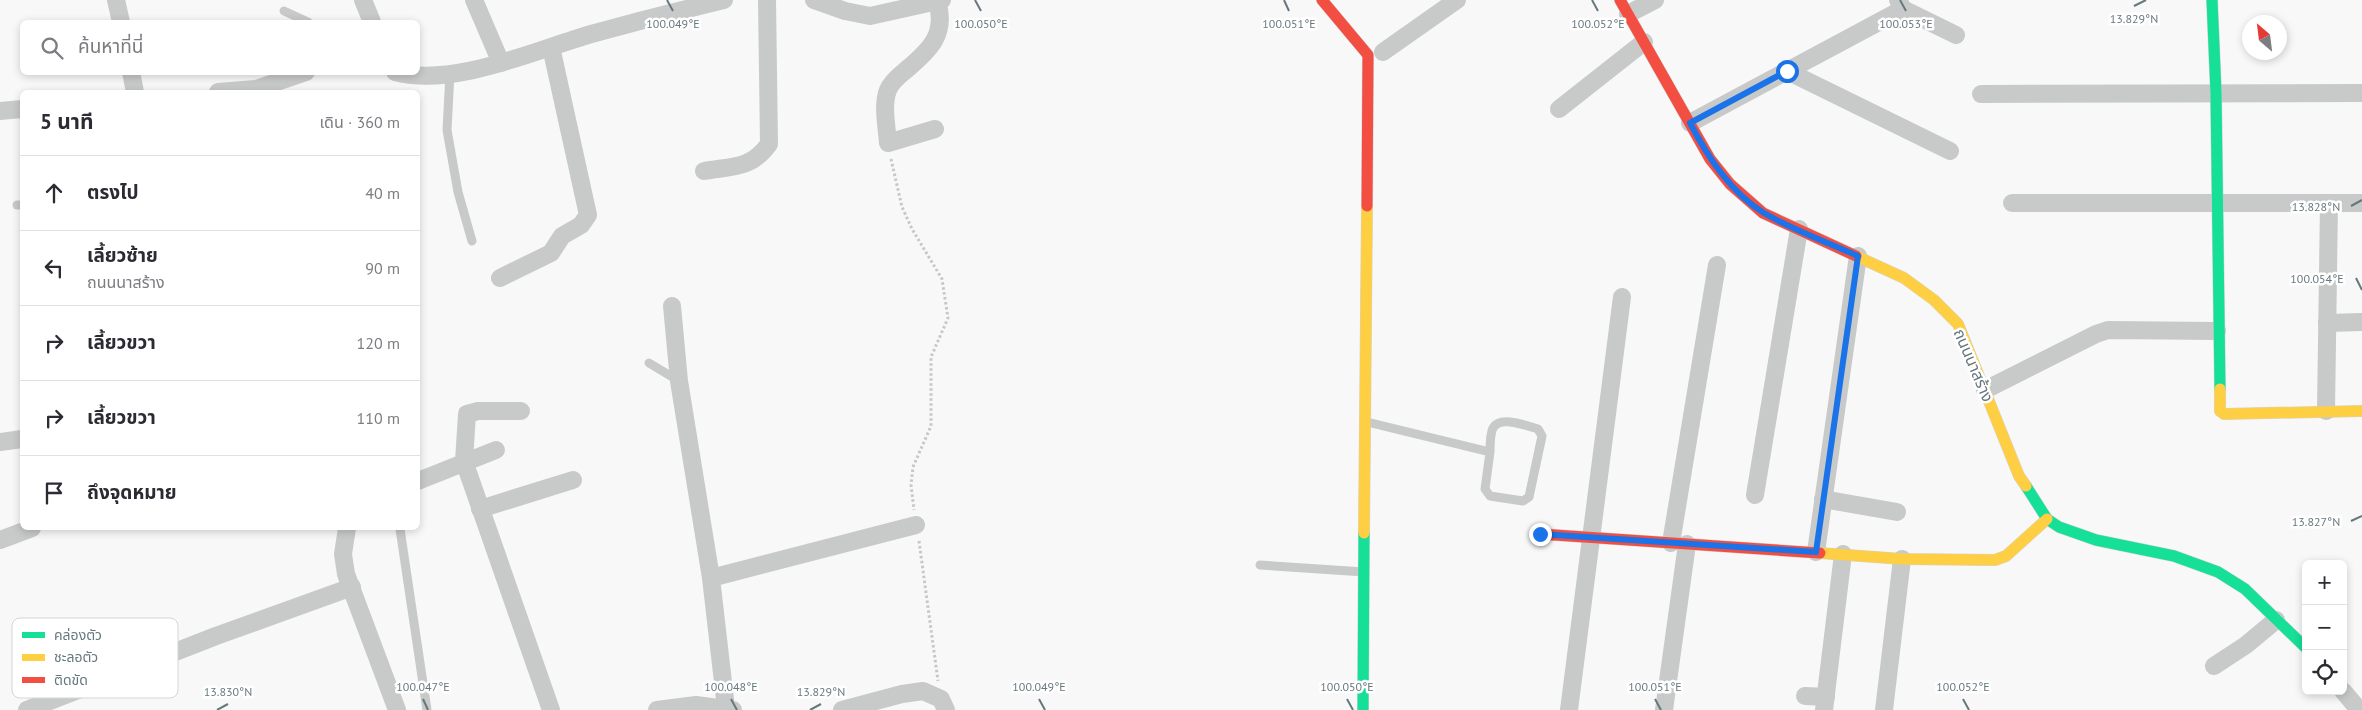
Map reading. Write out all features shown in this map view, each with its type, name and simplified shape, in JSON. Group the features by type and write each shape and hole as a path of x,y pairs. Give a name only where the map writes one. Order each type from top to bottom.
{"street":[{"path":"116,0 121,20"},
{"path":"363,0 371,20"},
{"path":"474,0 501,63"},
{"path":"405,75 411,77 450,73 501,63 593,33 724,0"},
{"path":"704,171 751,163 761,155 769,144 767,0"},
{"path":"814,0 844,11 870,16 940,1 941,16 939,29 932,44 889,88 886,102 888,143 935,129"},
{"path":"1322,0 1368,55 1363,710"},
{"path":"1383,52 1457,0"},
{"path":"1624,7 1655,0"},
{"path":"2212,0 2216,93 2217,331 2220,411 2224,414 2362,411"},
{"path":"1690,123 1787,71 1900,5 1956,35"},
{"name":"ถนนนาสร้าง","path":"1624,7 1710,159 1730,184 1763,213 1904,278 1934,300 1958,324 2019,476 2047,519 2059,527 2096,540 2174,556 2218,572 2245,589 2302,644"},
{"path":"1560,109 1644,42"},
{"path":"500,278 551,253 562,236 582,225 588,214 551,47"},
{"path":"1787,71 1950,151"},
{"path":"132,75 135,90"},
{"path":"243,90 256,89 297,75"},
{"path":"1981,94 2362,93"},
{"path":"0,111 20,109"},
{"path":"2012,203 2362,203"},
{"path":"2326,411 2329,203"},
{"path":"1754,495 1798,229"},
{"path":"1816,552 1858,256"},
{"path":"1664,710 1679,544 1718,266"},
{"path":"1569,710 1622,297"},
{"path":"657,710 696,705 729,709 711,578 679,381 672,306"},
{"path":"2327,323 2362,322"},
{"path":"1985,390 2096,334 2108,330 2217,331"},
{"path":"521,411 486,410 467,414 464,461 551,710"},
{"path":"0,442 20,439"},
{"path":"420,479 496,450"},
{"path":"480,509 573,480"},
{"path":"1823,499 1897,512"},
{"path":"1540,534 1902,559 1995,560 2006,556 2047,519"},
{"path":"711,578 916,525"},
{"path":"0,540 27,530"},
{"path":"347,530 343,554 346,574 397,710"},
{"path":"1806,696 1825,704 1843,554"},
{"path":"1884,710 1902,559"},
{"path":"178,651 352,587"},
{"path":"2214,666 2246,645 2276,620"},
{"path":"842,710 902,694 923,691 943,705"},
{"path":"2347,695 2360,710"},
{"path":"27,710 58,698"}],"lane":[{"path":"284,12 303,20"},
{"path":"450,73 447,130 458,192 472,241"},
{"path":"649,363 679,381"},
{"path":"1366,422 1490,452"},
{"path":"1507,422 1540,431 1542,436 1530,497 1523,501 1490,496 1485,490 1490,452 1493,428 1498,423 1507,422"},
{"path":"400,530 427,710"},
{"path":"1260,565 1364,572"}],"path":[{"path":"888,143 902,207 942,279 948,318 931,357 931,426 913,467 911,485 943,705"}],"traffic: fast":[{"path":"2212,0 2216,93 2220,389"},
{"path":"2026,486 2047,519 2059,527 2096,540 2174,556 2218,572 2245,589 2302,644"},
{"path":"1363,710 1364,533"}],"traffic: slow":[{"path":"1364,533 1367,206"},
{"path":"1856,256 1904,278 1934,300 1958,324 2019,476 2026,486"},
{"path":"2220,389 2220,411 2224,414 2362,411"},
{"path":"1820,553 1902,559 1995,560 2006,556 2047,519"}],"traffic: jam":[{"path":"1322,0 1368,55 1367,206"},
{"path":"1620,0 1710,159 1730,184 1763,213 1856,256"},
{"path":"1540,534 1820,553"}],"route":[{"path":"1540,534 1816,552 1858,256 1763,213 1730,184 1710,159 1690,123 1787,71"}]}
